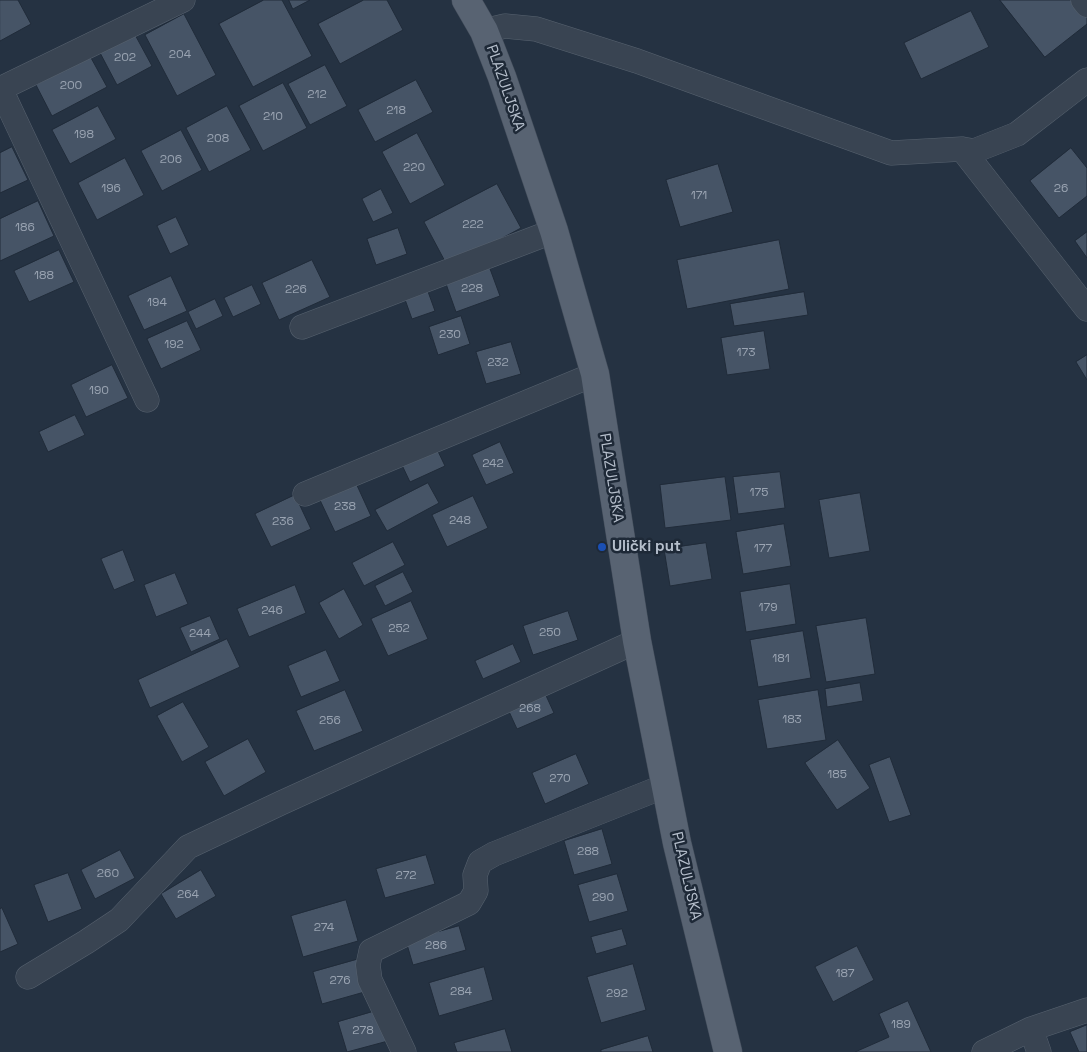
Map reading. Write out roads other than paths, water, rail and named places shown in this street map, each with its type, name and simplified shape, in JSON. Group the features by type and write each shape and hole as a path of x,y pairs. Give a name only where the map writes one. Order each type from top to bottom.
{"main road":[{"name":"PLAZULJSKA","path":"466,0 484,31 554,231 595,374 637,641 665,786 728,1052"}],"street":[{"path":"147,400 2,92 6,86 183,0"},
{"path":"1084,0 1087,4"},
{"path":"484,31 505,26 536,29 637,61 891,152 974,150 1017,134 1087,80"},
{"path":"962,149 1087,309"},
{"path":"302,327 554,231"},
{"path":"305,494 595,374"},
{"path":"28,976 119,920 188,847 637,641"},
{"path":"404,1052 370,980 368,964 371,951 469,903 476,891 474,875 480,862 494,854 665,786"},
{"path":"984,1052 1030,1029 1087,1010"},
{"path":"1030,1029 1039,1052"}],"place":[{"name":"Ulički put","path":"602,547"}]}
